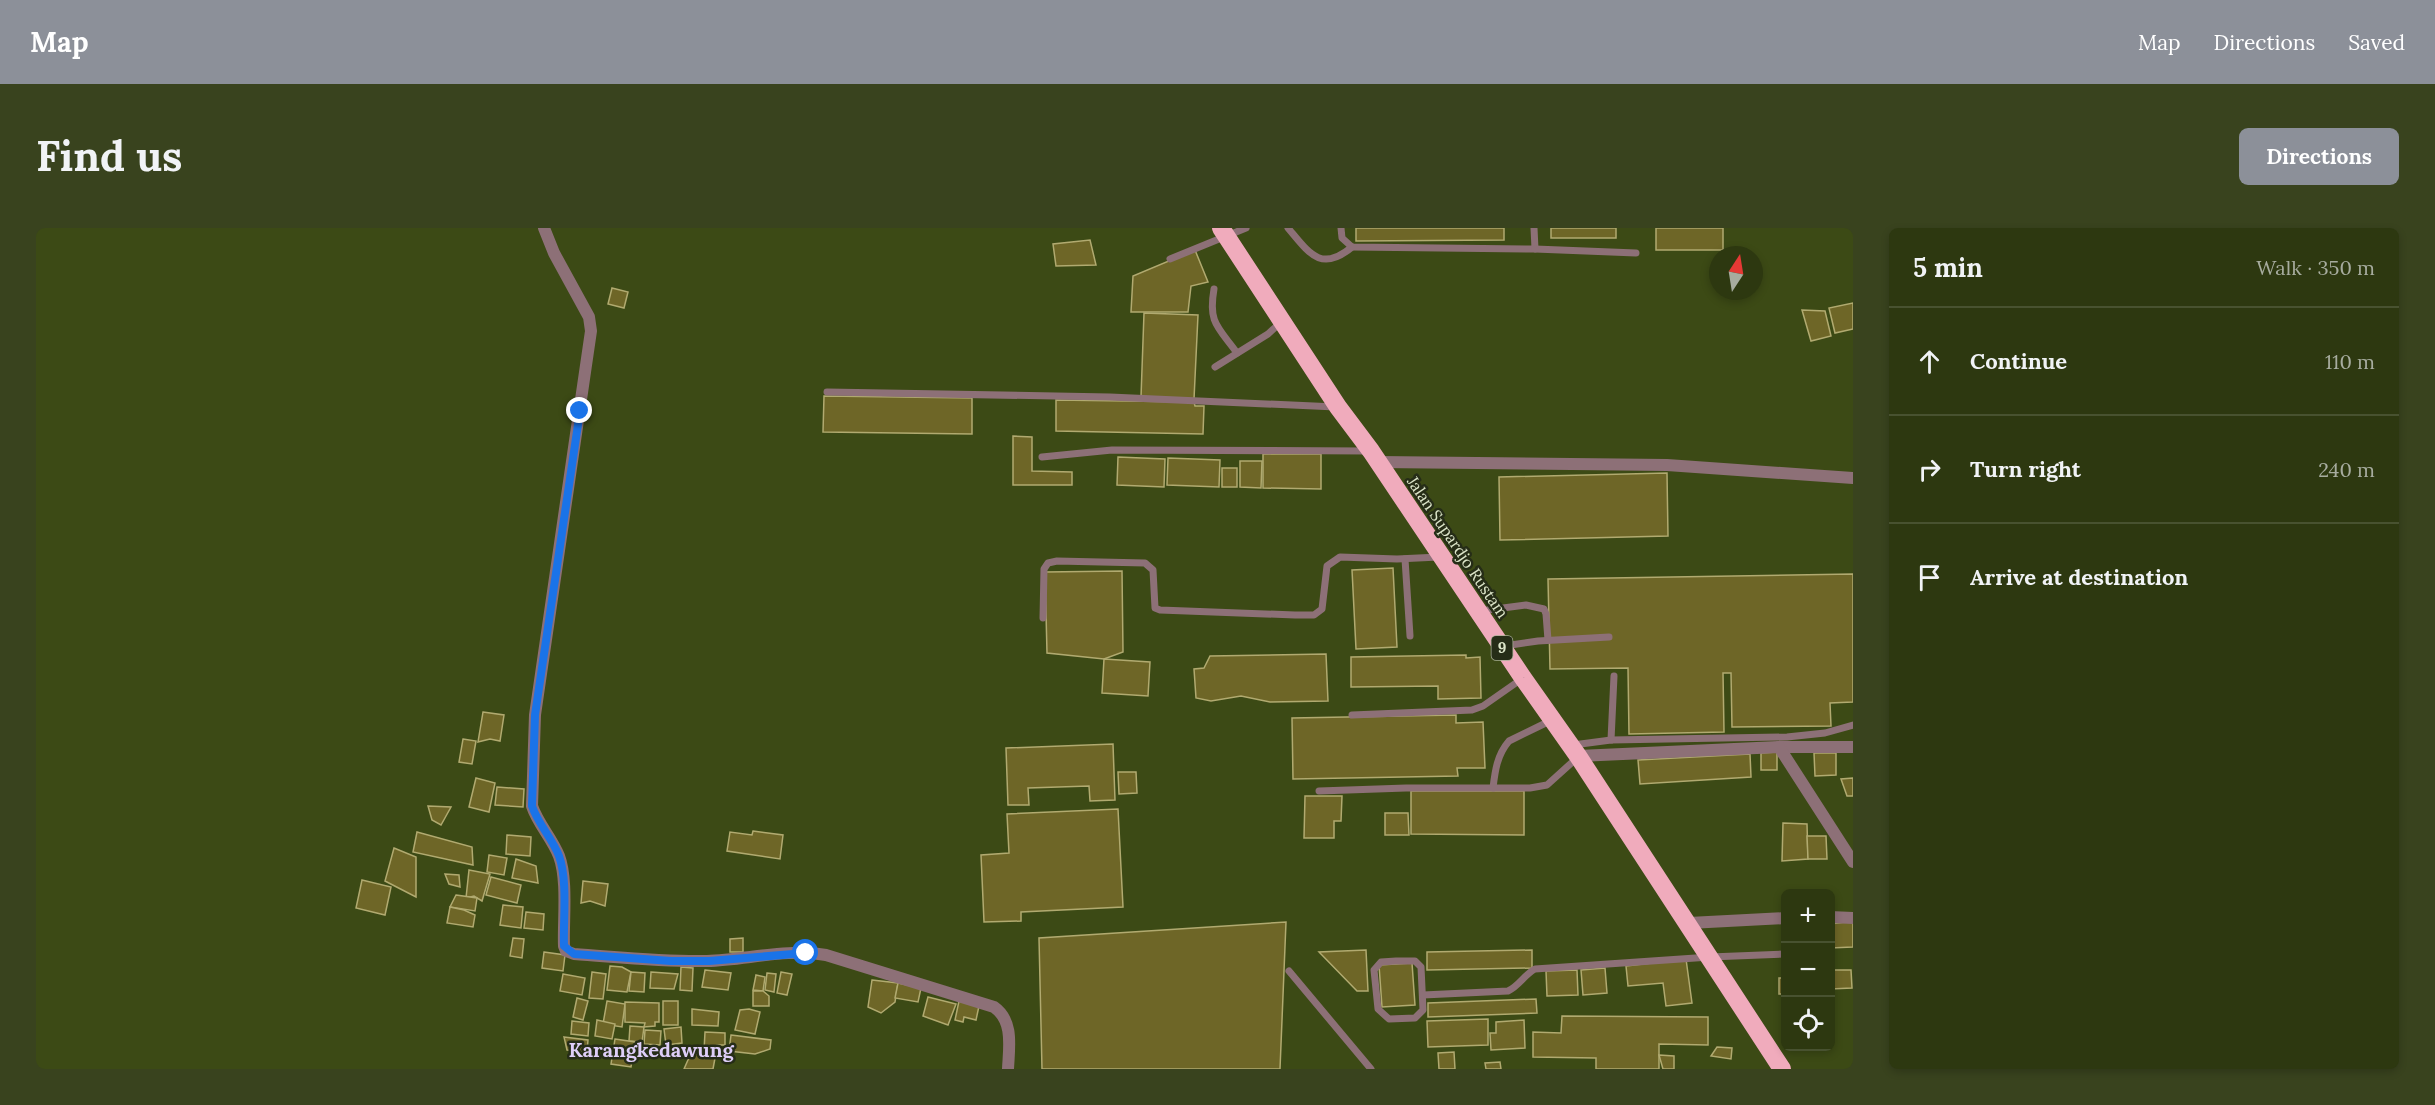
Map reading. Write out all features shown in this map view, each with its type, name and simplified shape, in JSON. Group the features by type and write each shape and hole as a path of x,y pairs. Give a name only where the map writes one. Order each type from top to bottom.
{"highway":[{"name":"Jalan Supardjo Rustam","path":"1224,232 1338,407 1575,751 1782,1069"}],"street":[{"path":"544,228 554,253 591,322 535,715 532,806 536,818 560,858 564,946 574,954 671,961 709,961 806,953 826,955 994,1007 1001,1012 1007,1023 1008,1069"},
{"path":"1374,457 1667,465 1853,478"},
{"path":"1779,747 1853,862"},
{"path":"1575,751 1853,747"},
{"path":"1835,917 1853,918"},
{"path":"1689,923 1781,918"}],"lane":[{"path":"1170,259 1224,232 1246,228"},
{"path":"1288,228 1311,255 1318,259 1329,260 1341,256 1352,248 1535,249 1636,253"},
{"path":"1341,228 1342,238 1352,248"},
{"path":"1534,228 1535,249"},
{"path":"1214,289 1210,308 1212,320 1237,353"},
{"path":"1215,367 1282,322"},
{"path":"827,392 1110,397 1338,407"},
{"path":"1042,456 1112,450 1374,457"},
{"path":"1043,618 1044,569 1048,563 1057,561 1145,563 1153,570 1155,608 1160,610 1314,615 1322,609 1327,566 1340,557 1405,559 1441,557"},
{"path":"1405,559 1410,636"},
{"path":"1478,612 1526,605 1544,609 1548,640"},
{"path":"1501,646 1548,640 1609,637"},
{"path":"1611,740 1614,676"},
{"path":"1352,715 1472,710 1483,706 1523,678"},
{"path":"1493,788 1497,760 1509,741 1552,720"},
{"path":"1319,791 1530,788 1547,785 1575,751 1611,740 1787,737 1825,733 1853,725"},
{"path":"1424,994 1508,991 1514,988 1527,973 1535,969 1781,954"},
{"path":"1381,962 1415,962 1421,967 1424,994 1423,1010 1415,1018 1389,1019 1378,1009 1374,988 1376,965 1381,962"},
{"path":"1289,971 1371,1069"}],"building":[{"path":"1356,228 1504,228 1504,240 1356,241"},
{"path":"1551,228 1616,228 1616,238 1551,238"},
{"path":"1656,228 1723,228 1723,246 1709,246 1709,250 1656,250"},
{"path":"1090,240 1096,265 1056,266 1053,244"},
{"path":"1195,250 1208,282 1191,286 1188,312 1131,312 1133,276"},
{"path":"612,288 628,292 624,308 608,304"},
{"path":"1853,303 1853,329 1835,333 1829,308"},
{"path":"1802,310 1825,311 1831,336 1811,341"},
{"path":"1144,313 1198,315 1194,399 1141,397"},
{"path":"824,396 972,398 972,434 823,432"},
{"path":"1056,400 1194,402 1195,406 1204,406 1203,434 1056,431"},
{"path":"1013,436 1032,437 1032,471 1072,472 1072,485 1013,485"},
{"path":"1263,454 1321,454 1321,489 1263,488"},
{"path":"1118,457 1165,459 1164,487 1117,485"},
{"path":"1168,458 1220,460 1219,487 1167,485"},
{"path":"1240,461 1262,461 1261,488 1240,487"},
{"path":"1222,468 1237,468 1237,487 1222,487"},
{"path":"1667,473 1668,536 1500,540 1499,477"},
{"path":"1393,568 1397,647 1356,649 1352,570"},
{"path":"1122,571 1123,652 1104,659 1047,653 1045,572"},
{"path":"1853,574 1853,702 1830,703 1831,726 1732,727 1731,673 1723,673 1724,732 1629,734 1628,668 1550,669 1548,579"},
{"path":"1326,654 1328,701 1270,702 1241,696 1211,701 1196,698 1194,669 1204,668 1210,656"},
{"path":"1466,655 1466,658 1480,657 1481,698 1438,699 1438,686 1351,687 1351,657"},
{"path":"1104,659 1150,662 1148,696 1102,693"},
{"path":"483,712 504,715 500,741 490,739 478,742"},
{"path":"1456,715 1456,723 1483,722 1485,768 1457,768 1458,776 1293,779 1292,718"},
{"path":"463,739 476,741 472,764 459,762"},
{"path":"1113,744 1115,800 1090,801 1089,786 1028,788 1029,805 1008,805 1006,748"},
{"path":"1777,752 1777,770 1761,770 1761,753"},
{"path":"1814,753 1836,753 1836,775 1815,776"},
{"path":"1750,754 1751,777 1640,784 1638,760"},
{"path":"1118,772 1136,772 1137,793 1119,794"},
{"path":"476,778 495,783 489,812 469,807"},
{"path":"1853,778 1853,796 1847,796 1841,779"},
{"path":"497,787 524,789 523,807 495,805"},
{"path":"1411,791 1524,791 1524,835 1411,834"},
{"path":"1305,796 1342,796 1341,821 1334,821 1334,838 1304,838"},
{"path":"428,806 451,807 441,825 432,820"},
{"path":"1118,809 1123,907 1021,912 1021,921 984,922 981,855 1009,853 1007,814"},
{"path":"1385,813 1408,813 1409,835 1385,835"},
{"path":"1783,823 1807,824 1808,859 1782,861"},
{"path":"753,831 783,835 780,859 727,851 730,832 752,835"},
{"path":"417,832 472,847 473,865 413,852"},
{"path":"507,835 531,837 530,856 506,854"},
{"path":"1807,836 1826,836 1827,859 1808,859"},
{"path":"394,848 416,857 416,897 385,881"},
{"path":"489,855 507,858 504,875 487,872"},
{"path":"516,859 536,866 538,883 512,878"},
{"path":"469,870 490,874 482,901 474,896 466,898"},
{"path":"445,874 459,875 460,887 449,884"},
{"path":"491,877 521,885 517,903 486,895"},
{"path":"362,880 391,887 385,915 356,908"},
{"path":"583,881 608,884 605,906 590,901 581,903"},
{"path":"456,895 477,898 475,911 450,907"},
{"path":"503,905 523,907 521,928 500,925"},
{"path":"450,907 475,915 473,927 447,923"},
{"path":"526,912 544,914 543,930 524,928"},
{"path":"1853,921 1853,947 1835,948 1835,923"},
{"path":"1286,922 1280,1069 1042,1069 1039,938"},
{"path":"513,938 524,939 522,958 510,956"},
{"path":"743,938 743,952 730,952 730,939"},
{"path":"1366,950 1368,991 1357,991 1319,952"},
{"path":"1532,950 1532,968 1427,970 1427,952"},
{"path":"544,952 565,955 563,971 542,968"},
{"path":"1686,959 1692,1003 1666,1006 1663,983 1628,986 1626,966"},
{"path":"1412,963 1415,1005 1382,1007 1379,965"},
{"path":"610,966 622,967 631,972 627,992 607,990"},
{"path":"681,967 693,968 692,991 680,990"},
{"path":"1605,968 1607,993 1583,995 1581,970"},
{"path":"705,970 731,973 728,990 702,987"},
{"path":"1577,970 1578,995 1547,996 1546,971"},
{"path":"1835,970 1851,970 1852,988 1835,989"},
{"path":"592,972 606,974 603,999 589,998"},
{"path":"631,972 645,973 644,992 629,991"},
{"path":"651,972 678,974 674,989 650,988"},
{"path":"781,972 792,974 787,995 777,993"},
{"path":"767,973 776,974 774,992 765,990"},
{"path":"563,974 585,978 582,995 560,991"},
{"path":"756,975 765,977 763,991 753,990"},
{"path":"1779,978 1781,978 1781,994 1779,994"},
{"path":"872,980 898,983 895,1002 881,1013 868,1007"},
{"path":"898,983 921,988 918,1002 895,998"},
{"path":"753,991 763,991 769,996 769,1006 753,1006"},
{"path":"928,997 956,1004 948,1025 923,1016"},
{"path":"577,998 588,1001 583,1020 573,1017"},
{"path":"1536,999 1537,1013 1428,1017 1428,1003"},
{"path":"607,1001 625,1004 622,1027 603,1024"},
{"path":"663,1001 678,1001 678,1025 663,1025"},
{"path":"959,1001 979,1006 976,1020 964,1017 963,1022 955,1020"},
{"path":"625,1002 659,1003 659,1022 655,1022 655,1026 644,1027 645,1023 625,1022"},
{"path":"692,1009 719,1012 718,1026 692,1025"},
{"path":"749,1009 760,1012 755,1034 735,1030 740,1010"},
{"path":"1562,1016 1708,1017 1708,1045 1659,1044 1659,1069 1596,1069 1596,1058 1533,1057 1533,1032 1561,1033"},
{"path":"1488,1019 1488,1045 1428,1047 1427,1021"},
{"path":"597,1020 615,1024 612,1039 595,1036"},
{"path":"1524,1020 1525,1048 1491,1050 1490,1033 1496,1033 1496,1022"},
{"path":"572,1021 589,1023 588,1036 571,1034"},
{"path":"630,1026 644,1027 642,1042 629,1041"},
{"path":"681,1027 682,1043 666,1045 664,1029"},
{"path":"645,1030 661,1031 660,1045 644,1044"},
{"path":"705,1032 725,1033 725,1045 717,1045 714,1052 704,1051"},
{"path":"731,1035 771,1040 770,1049 755,1054 729,1051"},
{"path":"564,1037 588,1040 587,1052 567,1050"},
{"path":"615,1039 635,1042 631,1067 611,1064"},
{"path":"1717,1047 1732,1048 1731,1059 1711,1056"},
{"path":"1454,1052 1455,1069 1439,1069 1438,1053"},
{"path":"691,1053 715,1058 713,1069 684,1069"},
{"path":"1659,1055 1674,1056 1674,1069 1663,1069"},
{"path":"1500,1062 1501,1069 1486,1069 1485,1063"}],"district":[{"name":"Karangkedawung","path":"651,1050"}],"route":[{"path":"580,411 535,715 532,806 536,818 560,858 566,951 574,954 671,961 709,961 806,953"}]}
